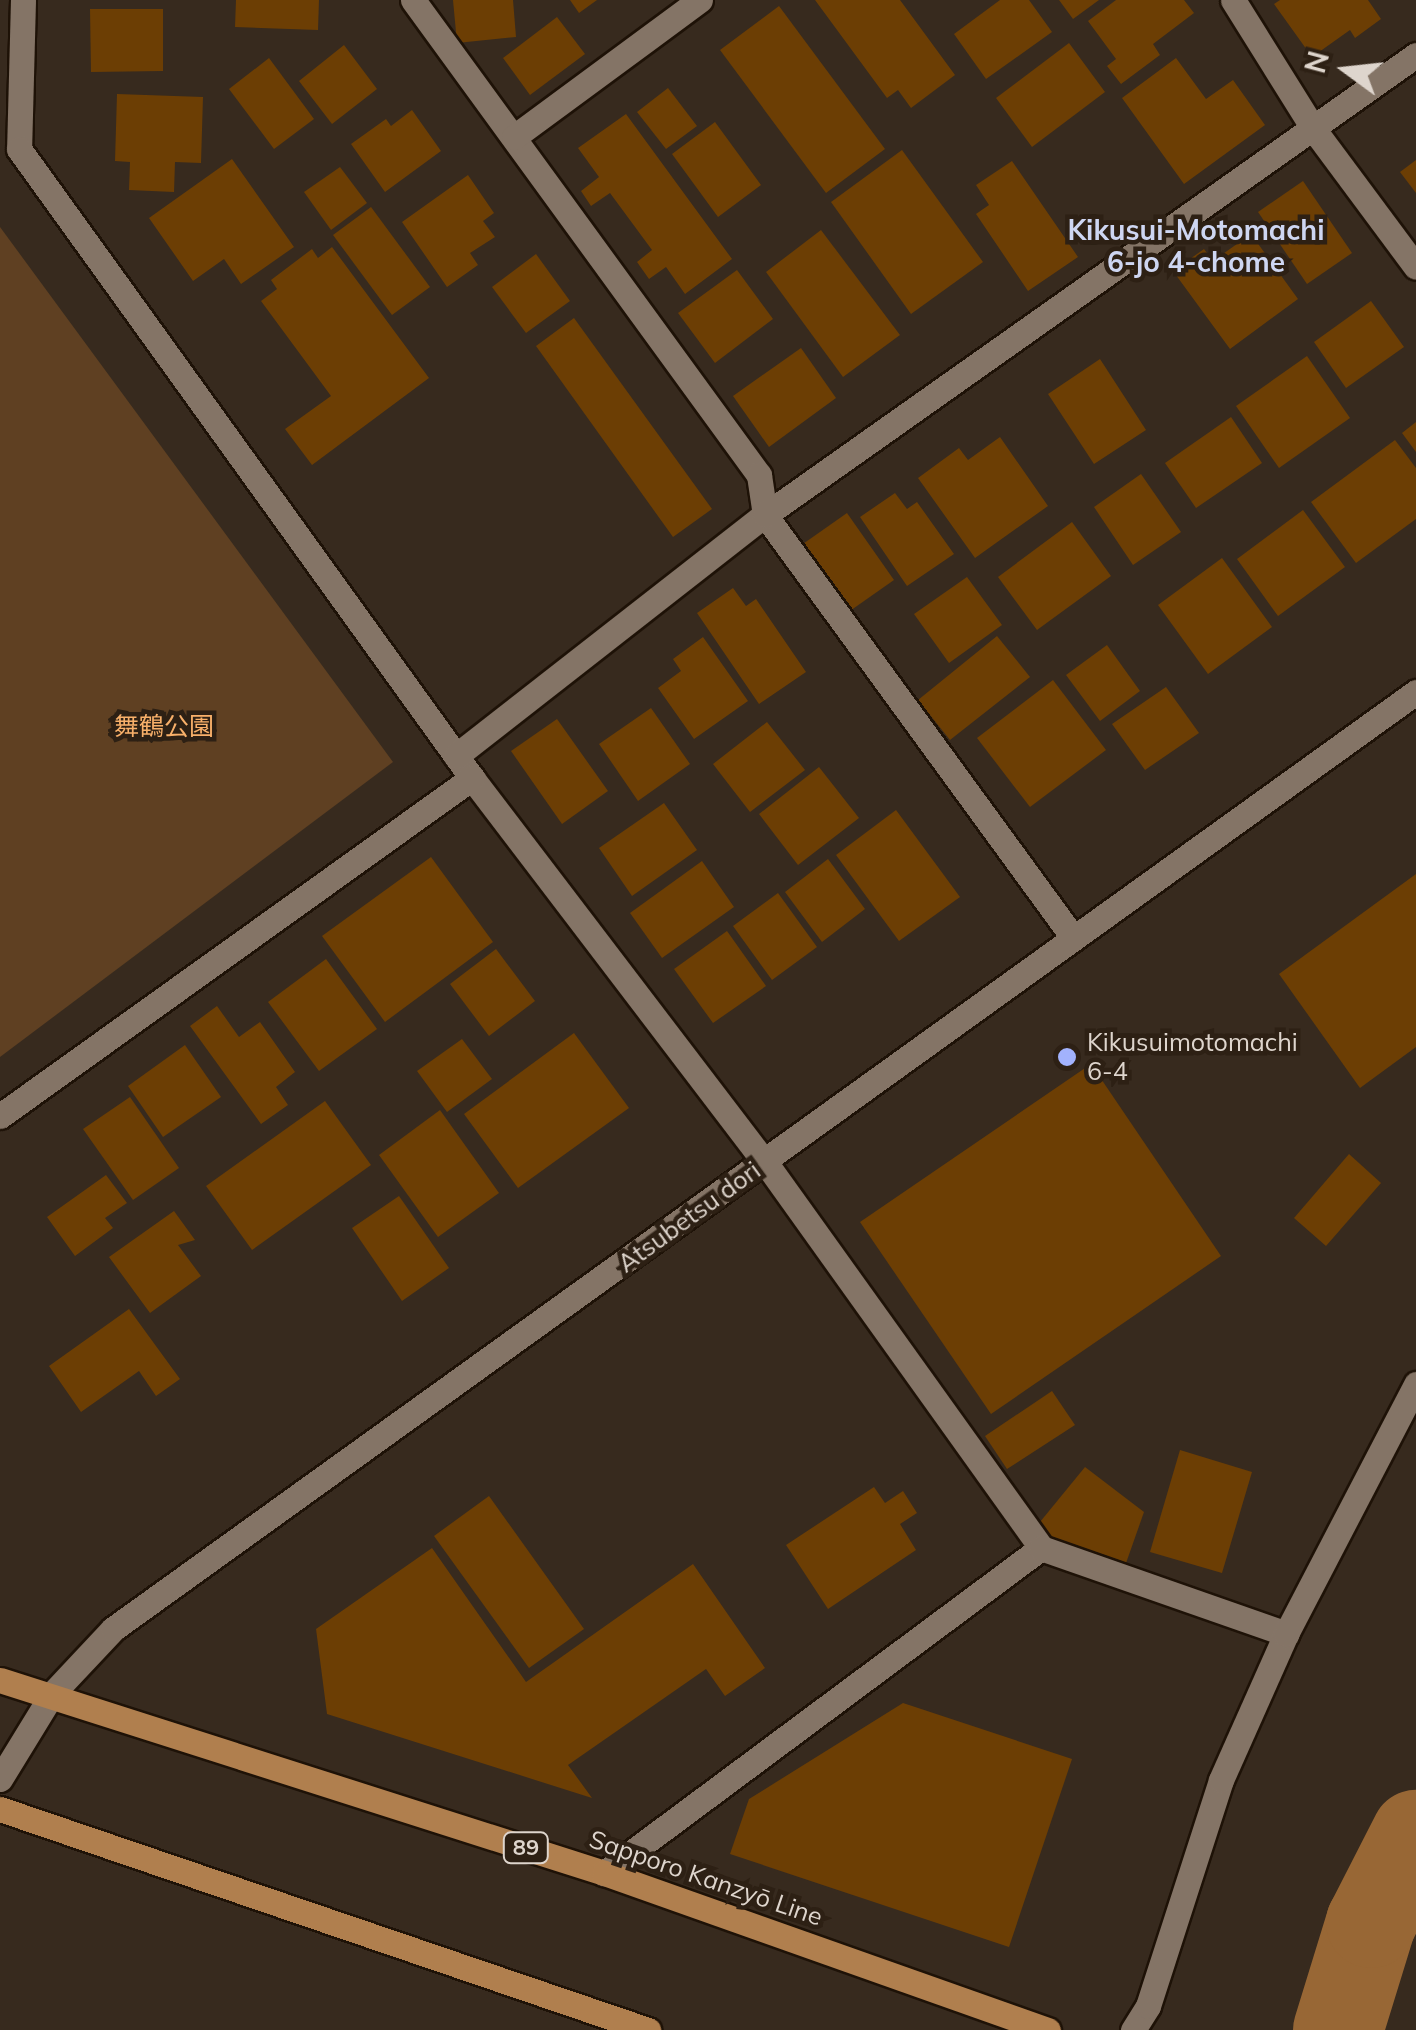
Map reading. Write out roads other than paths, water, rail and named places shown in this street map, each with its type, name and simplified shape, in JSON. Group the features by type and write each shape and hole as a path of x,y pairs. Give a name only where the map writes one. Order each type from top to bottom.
{"main road":[{"name":"Sapporo Kanzyō Line","path":"0,1680 604,1873 1048,2030"},
{"path":"0,1809 648,2030"}],"street":[{"path":"23,0 10,149 472,778 764,1162 1040,1548 1286,1634"},
{"path":"413,0 759,475 765,515 1072,936"},
{"path":"514,137 700,0"},
{"path":"1232,0 1316,131 1416,267"},
{"path":"456,756 765,515 1316,131 1416,55"},
{"name":"Atsubetsu dori","path":"0,1779 52,1694 128,1618 1416,692"},
{"path":"0,1116 472,778"},
{"path":"1134,2030 1148,2006 1221,1780 1286,1634 1416,1384"},
{"path":"604,1873 1040,1548"}],"waterway":[{"path":"1338,2030 1371,1923 1416,1835"}],"place":[{"name":"Kikusuimotomachi 6-4","path":"1067,1057"}],"district":[{"name":"Kikusui-Motomachi 6-jo 4-chome","path":"1196,246"}],"park label":[{"name":"舞鶴公園","path":"164,726"}]}
